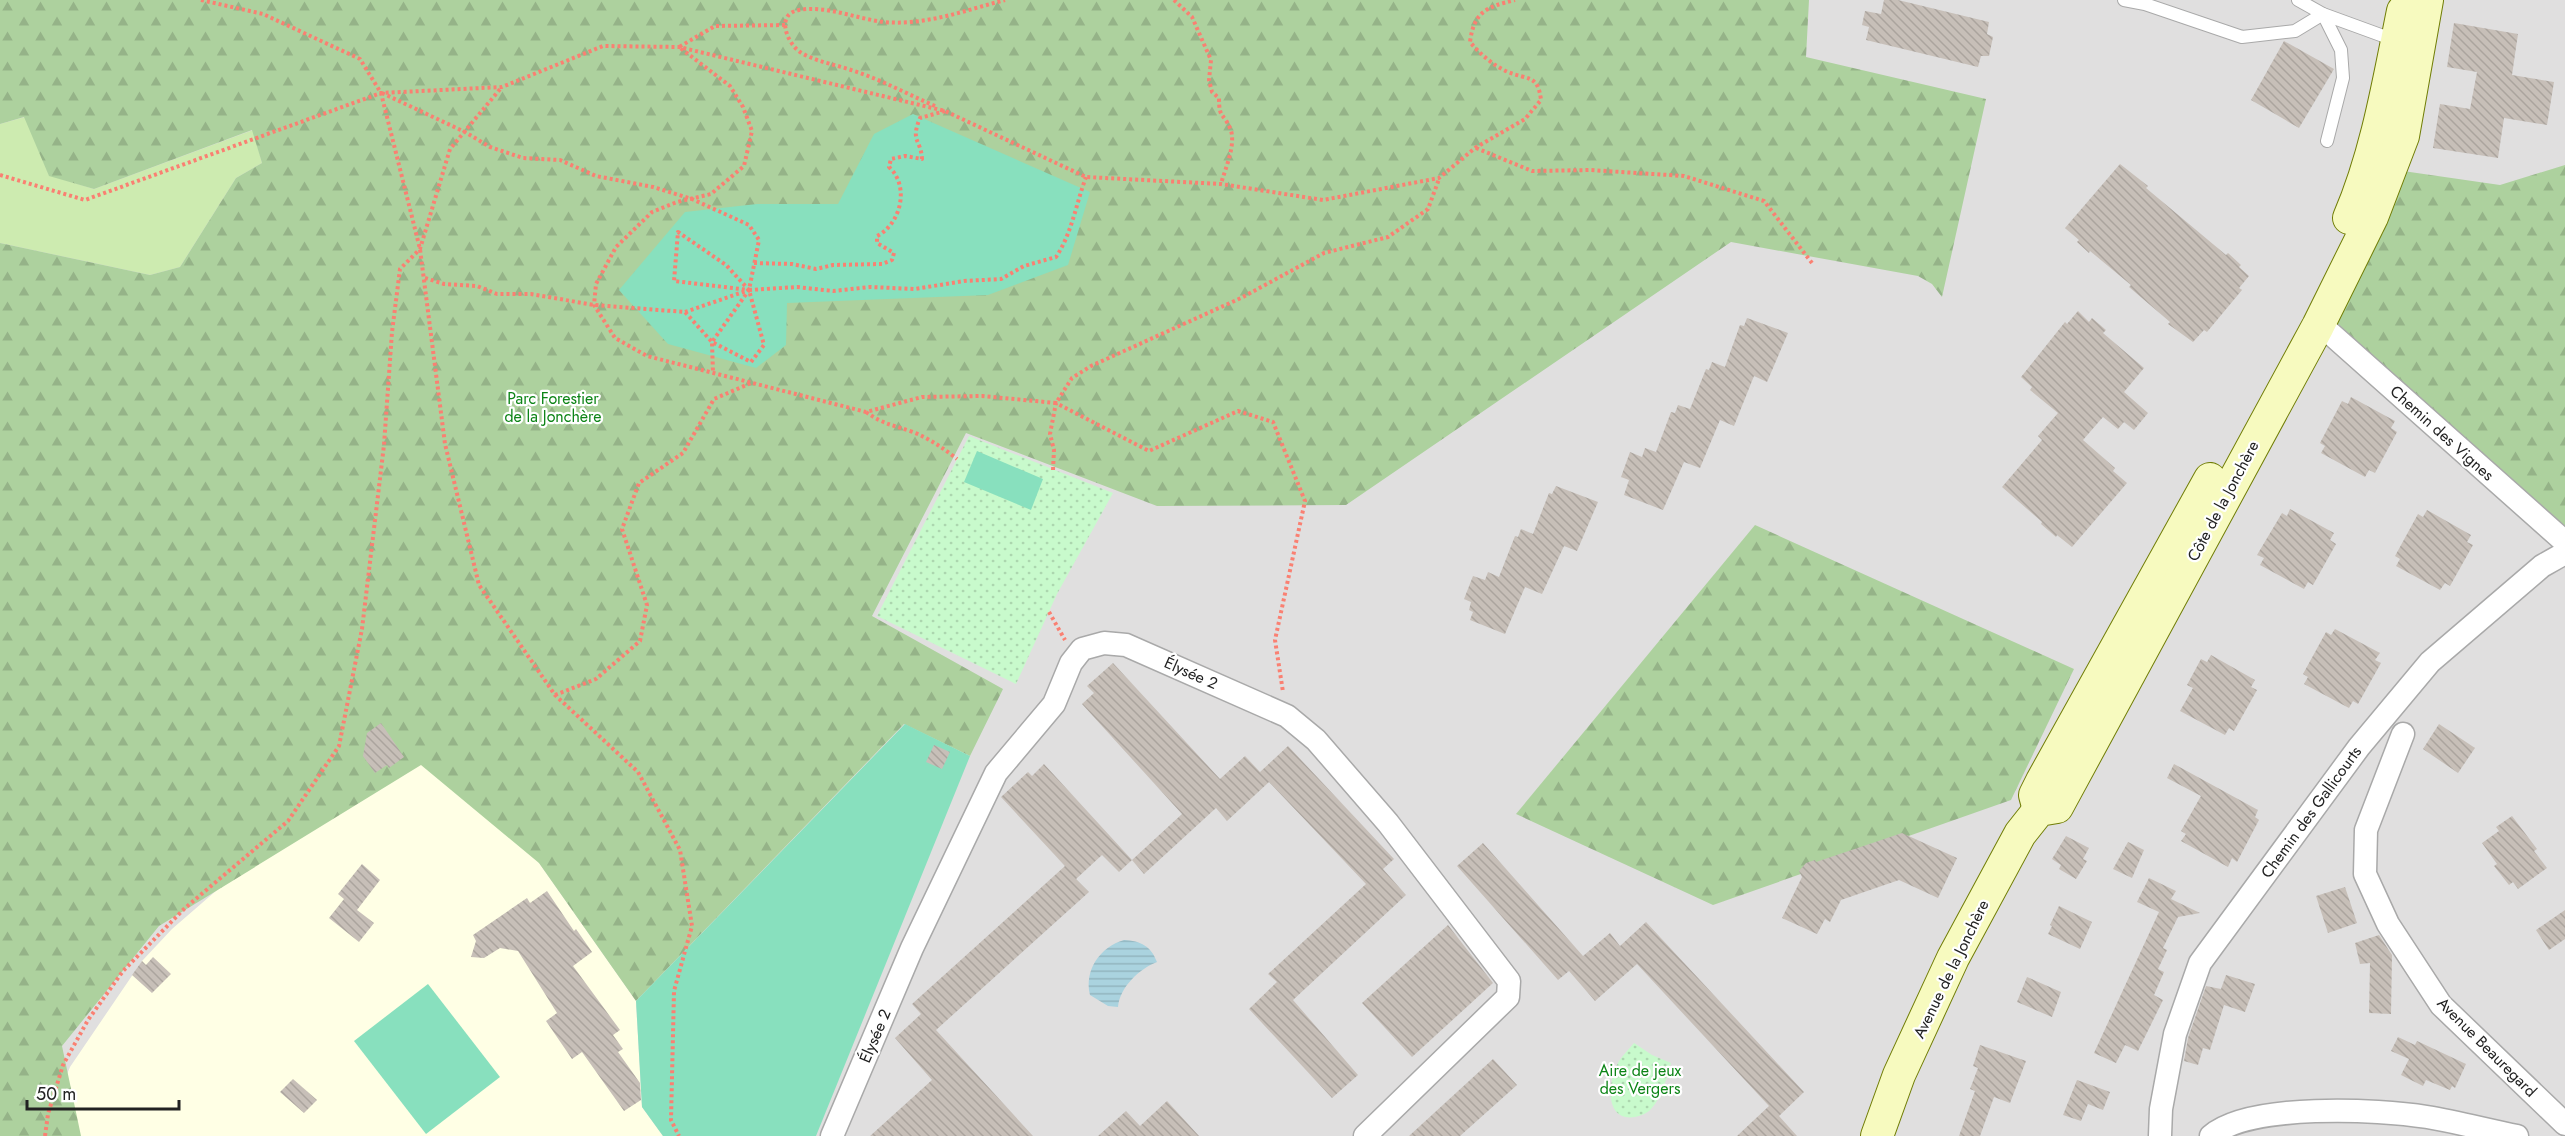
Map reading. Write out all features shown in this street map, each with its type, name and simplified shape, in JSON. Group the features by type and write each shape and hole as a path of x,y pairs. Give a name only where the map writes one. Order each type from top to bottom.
{"street":[{"name":"Côte de la Jonchère","path":"2039,810 2035,795 2121,639 2372,217 2403,136 2408,43 2406,0"},
{"name":"Côte de la Jonchère","path":"2408,43 2427,0"},
{"name":"Côte de la Jonchère","path":"2128,676 2309,320"},
{"name":"Chemin des Vignes","path":"2309,320 2330,333 2565,542"},
{"name":"Chemin des Gallicourts","path":"2160,1136 2161,1108 2175,1034 2200,963 2359,747 2430,662 2542,566 2565,553"},
{"name":"Élysée 2","path":"832,1136 912,948 996,773 1054,704 1071,663 1082,649 1104,643 1126,645 1287,716 1316,740 1388,823 1509,981 1508,997 1365,1136"},
{"name":"Avenue de la Jonchère","path":"1877,1136 1899,1076 1953,958 2020,834 2039,810 2057,807 2128,676"},
{"name":"Avenue Beauregard","path":"2403,734 2366,830 2365,874 2388,924 2441,1005 2558,1126"},
{"path":"2211,1136 2216,1131 2254,1118 2311,1110 2426,1117 2517,1136"}],"lane":[{"path":"2124,0 2145,4 2242,37 2295,31 2323,14"},
{"path":"2298,0 2323,14 2408,43"},
{"path":"2323,14 2341,50 2343,78 2327,141"}],"path":[{"path":"201,0 263,14 360,59 381,93 420,249 445,444 479,585 555,695 638,772 680,850 692,926 674,990 671,1120 679,1136"},
{"path":"1005,0 937,17 903,22 885,22 829,11 797,10 789,15 785,25 786,34 790,43 809,57 852,70 1086,177 1221,184 1323,200 1439,178 1475,148 1525,118 1541,100 1540,89 1530,77 1508,72 1479,53 1470,42 1473,23 1482,12 1515,0"},
{"path":"1174,0 1192,17 1211,60 1209,80 1212,92 1219,98 1219,113 1231,129 1231,147 1221,184"},
{"path":"679,47 715,26 785,25"},
{"path":"0,175 85,200 381,93 502,87 603,46 679,47 945,111"},
{"path":"679,47 730,86 743,107 752,131 744,166 711,194 652,212 616,247 597,284 594,305 615,338 647,356 866,412 883,424 911,431 936,443 957,459"},
{"path":"45,1136 48,1114 63,1065 88,1020 123,971 185,908 288,821 339,746 363,618 384,445 392,332 400,268 420,249 450,149 502,87"},
{"path":"381,93 465,132 490,147 523,158 560,160 596,176 652,187 692,199 749,225 759,240 749,290 712,342 713,374"},
{"path":"754,263 792,264 816,268 833,265 882,264 892,260 894,253 877,243 877,236 888,230 898,213 901,192 897,174 889,167 891,159 905,156 922,159 916,143 916,129 920,117 945,111"},
{"path":"1475,148 1532,171 1590,170 1684,176 1764,201 1812,263"},
{"path":"685,312 712,342 751,362 764,345 749,290 726,265 678,232 674,281 749,290 797,287 833,291 870,287 915,289 964,281 1000,279 1024,266 1056,257 1068,240 1086,177"},
{"path":"1053,470 1054,450 1050,434 1056,404 1072,378 1091,366 1241,298 1324,253 1388,237 1428,209 1439,178"},
{"path":"425,278 444,284 477,286 497,294 531,294 594,305 685,312 749,290"},
{"path":"555,695 596,679 640,641 647,605 622,529 639,483 683,453 714,399 751,382"},
{"path":"866,412 922,397 982,396 1056,404 1149,451 1238,411 1273,422 1305,501 1275,640 1287,716"},
{"path":"1049,612 1076,657"}],"shaded area":[{"path":"0,0 2565,0 2565,1136 0,1136"},
{"path":"412,689 636,1001 642,1107 663,1136 52,1136 59,1093 70,1067 142,961 172,929 352,773"}],"green space":[{"name":"Parc Forestier de la Jonchère","path":"0,0 1809,0 1806,57 1986,99 1942,297 1932,284 1918,276 1731,242 1346,505 1157,506 966,433 872,616 1003,689 970,756 904,724 636,1001 539,863 421,765 159,926 62,1046 81,1136 0,1136 0,243 150,275 180,267 236,178 262,163 252,130 94,189 49,176 24,117 0,124"},
{"path":"913,114 1090,192 1068,265 988,295 787,303 786,345 756,368 668,344 619,290 685,212 757,204 838,204 874,134"},
{"path":"25,117 49,175 94,189 253,130 262,163 236,178 180,267 150,275 0,243 0,124"},
{"path":"2565,165 2565,530 2327,314 2383,233 2403,171 2500,185"},
{"path":"969,436 1113,493 1057,594 1016,684 877,616"},
{"path":"977,451 1043,479 1031,510 964,482"},
{"path":"1755,525 2074,669 2011,800 1713,905 1516,814"},
{"path":"905,724 970,756 816,1136 663,1136 642,1107 636,1001"},
{"path":"428,984 500,1077 426,1134 354,1041"},
{"name":"Aire de jeux des Vergers","path":"1634,1043 1652,1055 1671,1063 1661,1093 1651,1109 1639,1116 1625,1117 1617,1113 1613,1106 1612,1078 1619,1061"}],"water":[{"path":"1124,940 1145,945 1157,962 1144,969 1126,986 1118,1007 1108,1006 1090,995 1089,977 1101,954 1115,943"}],"building":[{"path":"1884,0 1898,0 1989,22 1987,34 1993,37 1989,56 1981,56 1978,67 1866,40 1869,27 1862,25 1865,11 1881,14"},
{"path":"2454,23 2518,34 2512,75 2554,82 2547,125 2504,118 2498,158 2433,148 2440,104 2470,109 2477,72 2447,67"},
{"path":"2284,41 2334,69 2299,128 2251,100"},
{"path":"2120,164 2226,255 2228,253 2249,276 2239,288 2242,290 2207,332 2204,330 2193,342 2168,324 2170,322 2129,287 2131,285 2090,251 2089,253 2065,228"},
{"path":"2078,311 2089,322 2092,318 2106,330 2103,333 2144,368 2124,392 2148,413 2134,430 2124,422 2118,429 2103,417 2083,440 2115,468 2113,471 2127,483 2072,547 2057,535 2056,537 2002,487 2042,440 2038,436 2058,413 2030,390 2032,387 2021,377 2065,322 2067,324"},
{"path":"1747,318 1788,333 1767,382 1754,376 1734,426 1720,420 1700,468 1684,462 1663,510 1624,495 1629,480 1621,477 1630,452 1642,457 1645,448 1656,452 1671,412 1675,413 1678,405 1690,409 1706,369 1709,370 1712,362 1725,367 1740,325 1744,326"},
{"path":"2351,397 2395,421 2391,428 2397,432 2375,473 2369,470 2365,477 2321,453 2325,446 2320,443 2342,401 2348,404"},
{"path":"1556,486 1598,502 1577,551 1564,546 1542,594 1525,587 1505,634 1470,620 1473,612 1469,610 1471,602 1464,599 1473,576 1485,580 1488,572 1499,577 1515,536 1518,537 1521,529 1533,534 1549,493 1552,494"},
{"path":"2290,509 2334,533 2330,540 2336,544 2313,585 2308,582 2304,589 2260,565 2264,558 2257,555 2282,513 2287,516"},
{"path":"2427,510 2471,535 2467,542 2473,545 2450,586 2445,583 2440,590 2396,566 2400,559 2395,556 2418,514 2423,517"},
{"path":"2335,629 2380,653 2375,660 2381,663 2358,704 2353,701 2349,708 2304,684 2308,677 2303,674 2326,632 2331,635"},
{"path":"2211,655 2255,680 2251,687 2257,690 2234,731 2229,728 2225,735 2180,711 2193,688 2187,685 2201,659 2207,662"},
{"path":"1113,663 1220,779 1245,756 1260,772 1288,746 1394,859 1383,869 1406,895 1293,1000 1358,1075 1332,1098 1249,1009 1277,982 1268,974 1366,884 1269,782 1227,821 1216,808 1144,874 1132,860 1182,814 1082,704 1094,693 1087,686"},
{"path":"381,723 404,757 389,768 387,765 375,773 363,756 367,733"},
{"path":"2439,724 2475,748 2458,773 2423,749"},
{"path":"934,745 950,752 942,769 926,762"},
{"path":"1044,764 1132,860 1119,872 1102,855 1076,879 1089,892 936,1030 1033,1136 870,1136 932,1080 895,1038 921,1014 912,1004 1065,866 1001,797 1028,772 1032,776"},
{"path":"2174,764 2258,810 2255,817 2259,820 2237,862 2232,858 2228,867 2181,841 2186,834 2181,831 2201,796 2167,778"},
{"path":"2512,816 2537,849 2534,851 2547,868 2518,889 2513,882 2509,885 2494,866 2497,864 2482,843 2499,831 2496,827"},
{"path":"1902,833 1957,858 1938,898 1899,880 1841,900 1830,922 1825,919 1817,934 1782,918 1802,877 1799,871 1806,863 1815,860 1816,862"},
{"path":"2066,836 2089,848 2083,859 2087,861 2076,879 2059,869 2061,865 2052,859"},
{"path":"2128,842 2144,850 2132,878 2113,869"},
{"path":"1483,843 1583,956 1610,933 1620,946 1646,922 1804,1092 1779,1116 1797,1136 1737,1136 1769,1106 1637,964 1595,1001 1569,971 1558,980 1457,866"},
{"path":"362,864 380,880 357,910 374,923 359,942 329,918 344,899 338,894"},
{"path":"2149,878 2176,891 2171,899 2200,913 2178,917 2163,948 2167,950 2158,969 2164,972 2154,995 2163,1000 2138,1051 2125,1045 2116,1063 2094,1053 2159,912 2137,902"},
{"path":"2345,887 2357,923 2328,933 2316,896"},
{"path":"547,891 574,931 576,929 592,952 573,966 620,1030 613,1035 623,1049 618,1052 640,1083 641,1100 624,1111 582,1052 572,1059 546,1021 557,1013 518,951 500,948 484,958 471,957 476,941 473,935 527,898 530,903"},
{"path":"2059,906 2092,922 2080,949 2048,934"},
{"path":"2565,910 2565,939 2549,950 2536,930"},
{"path":"1448,925 1493,983 1412,1057 1362,1003"},
{"path":"2379,935 2392,955 2391,1014 2369,1013 2370,963 2360,964 2355,943"},
{"path":"153,957 171,974 152,993 132,975 142,961 146,965"},
{"path":"2226,975 2255,984 2245,1012 2224,1005 2210,1050 2203,1048 2198,1065 2184,1061 2188,1038 2206,986 2221,989"},
{"path":"2027,977 2061,992 2052,1017 2017,1002"},
{"path":"2398,1037 2415,1045 2417,1041 2466,1064 2455,1088 2452,1086 2450,1090 2426,1080 2423,1086 2401,1075 2409,1059 2391,1051"},
{"path":"1980,1045 2026,1061 2010,1103 1994,1097 1980,1136 1959,1136 1975,1091 1970,1089 1978,1068 1973,1066"},
{"path":"1493,1059 1517,1085 1460,1136 1409,1136"},
{"path":"293,1079 317,1100 304,1113 280,1092"},
{"path":"2077,1080 2110,1092 2103,1110 2088,1104 2081,1121 2063,1115"},
{"path":"1167,1101 1199,1136 1098,1136 1126,1111 1140,1126"}]}
